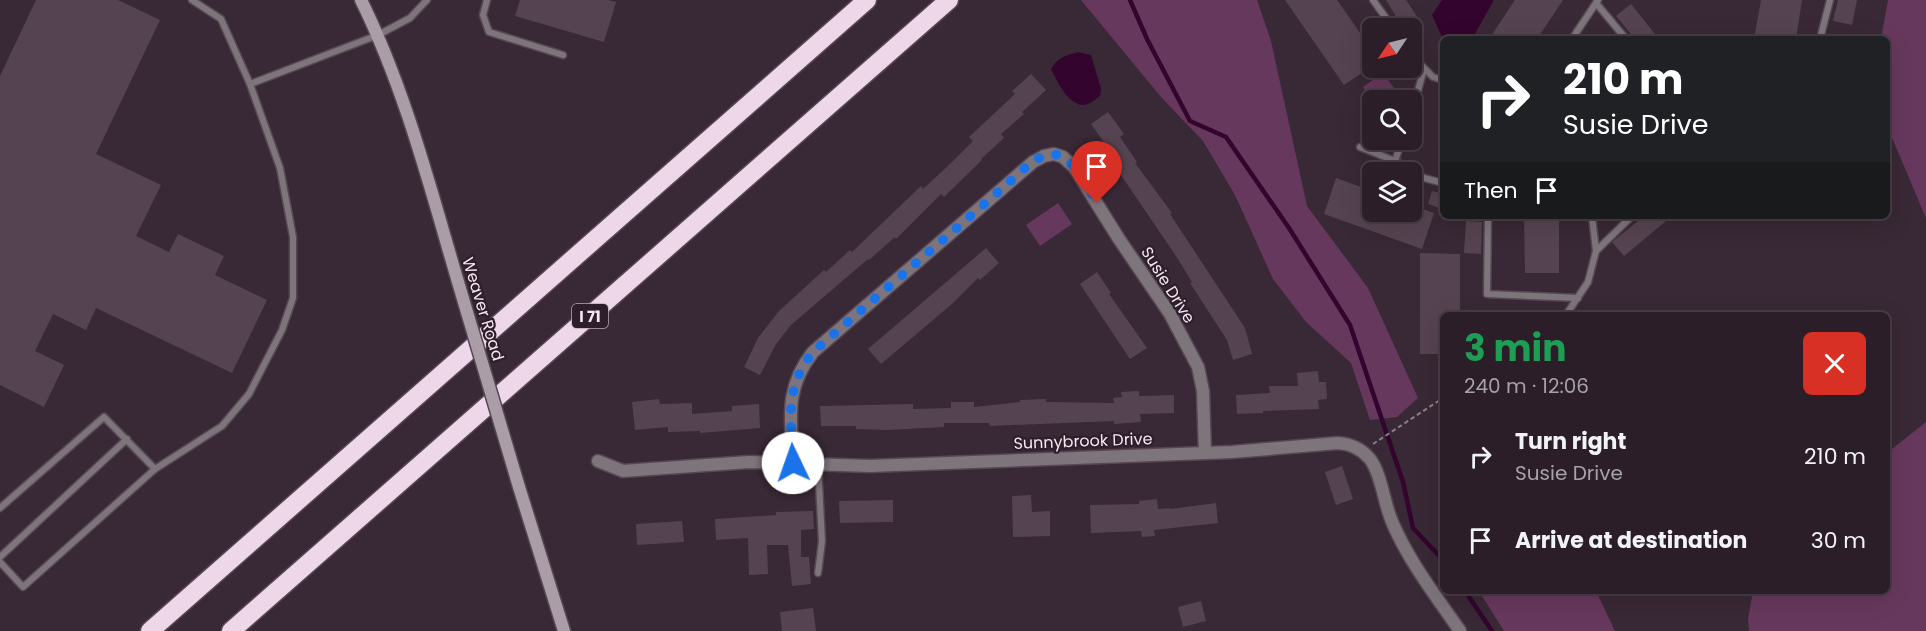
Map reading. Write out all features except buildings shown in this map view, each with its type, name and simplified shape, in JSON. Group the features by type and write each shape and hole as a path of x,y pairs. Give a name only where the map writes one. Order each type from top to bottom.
{"highway":[{"path":"150,631 867,0"},
{"name":"I 71","path":"231,631 949,0"}],"main road":[{"name":"Weaver Road","path":"361,0 378,35 416,141 564,631"}],"street":[{"name":"Susie Drive","path":"793,463 790,406 801,367 813,352 1033,162 1054,154 1063,157 1074,167 1170,314 1198,367 1203,391 1205,453"},
{"name":"Sunnybrook Drive","path":"598,461 623,471 727,463 870,466 1205,453 1349,444 1357,447 1372,463 1391,521 1410,558 1460,631"}],"lane":[{"path":"0,562 23,587 155,469 222,426 249,394 282,330 293,298 293,237 280,168 250,84 221,19 192,0"},
{"path":"250,84 378,35 410,18 427,0"},
{"path":"487,0 483,15 489,32 563,55"},
{"path":"1373,0 1386,18"},
{"path":"1821,36 1830,0"},
{"path":"1574,36 1597,2 1624,36"},
{"path":"1418,90 1424,69 1433,77 1440,79"},
{"path":"1360,147 1395,160 1424,178 1440,182"},
{"path":"1395,160 1398,150"},
{"path":"1488,219 1488,294 1578,298"},
{"path":"1566,312 1588,282 1596,251 1592,219"},
{"path":"1596,251 1629,219"},
{"path":"0,507 104,417 155,469"},
{"path":"0,557 127,440"},
{"path":"818,465 822,541 818,573"}],"path":[{"path":"1381,439 1440,400"}],"shaded area":[{"path":"1081,0 1257,0 1271,41 1307,206 1368,288 1418,398 1397,417 1370,420 1351,363 1306,322 1273,279 1235,195 1203,141 1161,97"},
{"path":"1442,0 1494,0 1474,36 1442,36 1432,15"},
{"path":"1888,0 1926,0 1926,218 1890,133 1890,36 1882,36"},
{"path":"1078,52 1091,55 1101,89 1100,96 1085,105 1067,96 1051,69 1062,58"},
{"path":"1376,78 1387,78 1395,90 1365,90 1363,87"},
{"path":"1058,203 1072,224 1040,246 1026,225"},
{"path":"1926,422 1926,631 1749,631 1748,619 1752,594 1890,594 1890,451"},
{"path":"1481,594 1597,594 1615,631 1504,631"}],"waterway":[{"path":"1130,0 1147,39 1190,121 1226,137 1289,228 1350,325 1403,482 1413,528 1440,557"},
{"path":"1467,594 1492,631"}],"route":[{"path":"793,463 790,406 801,367 813,352 1033,162 1054,154 1063,157 1074,167 1097,203"}]}
